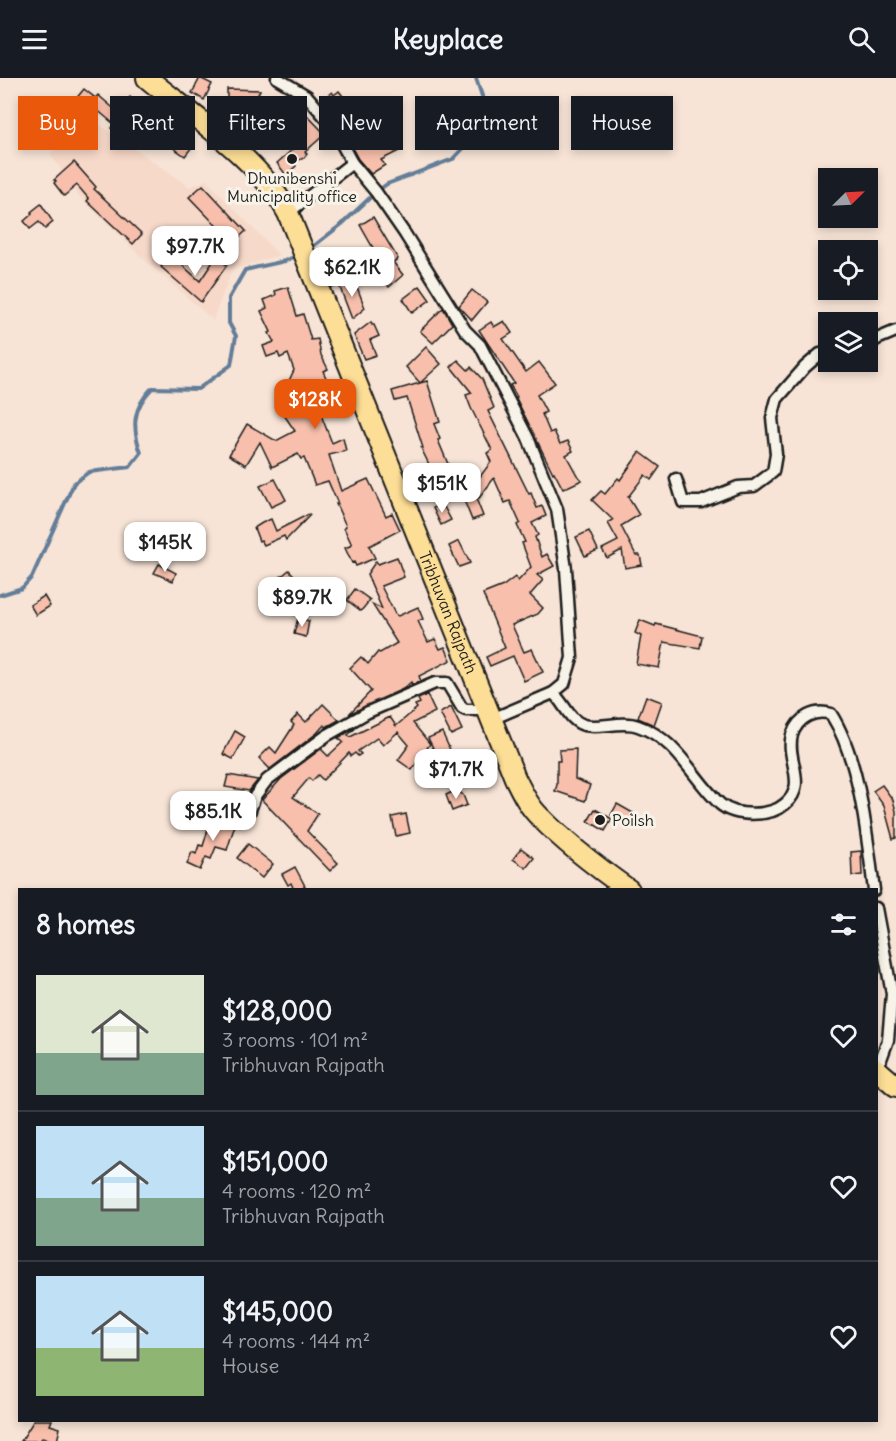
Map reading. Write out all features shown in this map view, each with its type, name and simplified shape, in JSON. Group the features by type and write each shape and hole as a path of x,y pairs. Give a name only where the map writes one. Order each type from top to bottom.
{"highway":[{"name":"Tribhuvan Rajpath","path":"147,78 260,173 278,194 305,254 515,778 540,818 590,862 626,888"},
{"path":"878,1070 896,1086"}],"street":[{"path":"249,813 255,796 267,780 326,736 368,712 435,682 447,683 462,708 490,715 553,693 564,684 572,658 566,569 558,509 528,438 480,345 465,330 405,234 376,192 352,163 331,124 307,96 277,78"},
{"path":"288,213 352,163"},
{"path":"878,339 896,331"},
{"path":"676,479 683,502 701,502 738,487 754,486 773,472 776,454 772,417 777,399 818,356"},
{"path":"553,693 560,699 569,715 584,725 638,726 656,736 676,751 722,805 739,813 773,810 784,805 796,788 792,735 803,719 812,713 822,711 831,714 840,728 849,754 861,803 874,888"},
{"path":"878,919 892,994 888,1040 878,1066"}],"shaded area":[{"path":"98,123 110,132 110,150 136,150 190,187 206,180 279,255 232,270 213,320 139,255 78,195 50,154 55,150 98,150"}],"building":[{"path":"200,78 212,84 204,100 192,93"},
{"path":"84,89 93,96 78,96"},
{"path":"227,89 260,90 258,94 261,96 227,96"},
{"path":"339,91 343,96 327,96 332,92 334,95"},
{"path":"97,96 110,105 110,121 98,111"},
{"path":"307,115 319,128 319,139 305,152 307,154 304,158 294,162 296,166 286,175 277,163 292,150 307,150"},
{"path":"176,150 190,150 185,156"},
{"path":"353,150 399,151 381,160 385,165 371,174"},
{"path":"74,162 96,187 94,189 142,234 133,244 87,201 89,199 77,185 64,196 54,183 56,181 54,180"},
{"path":"203,185 246,231 233,243 189,197"},
{"path":"41,204 53,222 45,229 39,222 30,229 24,221"},
{"path":"373,217 398,259 393,262 403,275 389,287 382,279 386,275 369,250 373,248 360,225"},
{"path":"171,255 200,281 216,257 227,265 201,302 161,267"},
{"path":"332,261 334,267 340,265 346,281 331,287 322,265"},
{"path":"354,279 365,308 352,319 339,285"},
{"path":"420,286 430,300 412,313 403,299"},
{"path":"288,287 297,316 303,314 311,340 318,339 321,355 328,369 323,371 339,407 321,415 332,443 343,438 346,451 329,455 341,491 368,479 386,516 392,513 400,530 369,546 375,558 356,566 354,562 352,563 345,548 352,545 328,481 315,485 304,458 301,459 298,454 272,467 260,442 246,465 229,455 247,424 276,441 295,431 282,412 309,394 288,383 294,370 288,354 280,358 278,353 267,357 263,346 274,342 261,311 267,308 264,300 276,295 275,291"},
{"path":"472,290 487,302 472,320 459,306"},
{"path":"443,308 452,324 433,343 420,331"},
{"path":"504,321 512,333 503,339 526,372 539,362 555,383 537,395 546,412 542,414 550,433 554,431 560,444 568,441 573,451 566,455 582,480 563,489 516,398 510,385 514,383 479,330 491,322 494,327"},
{"path":"371,322 379,336 370,340 376,355 364,359 354,335"},
{"path":"426,347 441,364 420,383 406,367"},
{"path":"458,360 468,370 471,367 482,379 494,408 488,411 529,494 531,493 537,508 542,506 546,516 532,523 538,535 535,537 542,557 547,554 554,566 537,575 543,580 530,595 543,608 538,614 512,625 524,652 532,649 543,672 524,681 513,656 490,666 486,657 505,648 483,594 503,586 515,577 518,581 531,567 522,543 525,542 517,525 520,523 510,501 505,503 494,478 477,501 483,516 472,520 459,488 444,495 421,448 423,448 407,398 395,401 392,391 427,381 440,422 434,424 440,439 438,440 453,476 470,468 476,482 491,462 487,453 492,450 466,395 472,393 451,367"},
{"path":"640,452 660,467 651,480 645,475 628,497 639,515 621,526 636,555 640,555 642,565 625,568 622,550 607,558 602,549 618,541 608,523 613,520 592,500 601,491 605,494 618,478 620,480"},
{"path":"275,479 286,500 271,507 260,486"},
{"path":"442,503 451,520 441,525 433,508"},
{"path":"309,514 286,540 284,536 264,545 261,540 259,541 254,528 262,523 271,519 276,531"},
{"path":"185,524 201,527 199,540 182,537"},
{"path":"589,531 598,550 585,556 576,537"},
{"path":"459,541 470,563 459,567 449,546"},
{"path":"397,557 404,577 381,586 395,614 398,616 418,607 423,619 418,621 428,642 435,639 440,649 445,647 451,660 419,676 421,681 412,685 411,682 403,689 349,714 371,691 350,668 361,657 368,664 378,652 397,643 372,604 382,609 367,574 376,561 378,564"},
{"path":"159,564 176,573 173,581 154,573"},
{"path":"289,570 304,586 287,601 272,584"},
{"path":"355,589 370,600 361,611 347,600"},
{"path":"44,596 50,606 36,615 30,605"},
{"path":"298,618 309,621 306,637 294,634"},
{"path":"640,620 655,626 656,624 702,636 700,648 664,642 659,668 636,664 641,636 635,633"},
{"path":"427,695 435,712 413,723 430,744 412,770 398,760 409,745 398,732 383,745 377,738 358,751 361,754 358,756 355,753 351,756 349,753 323,780 318,775 312,781 309,778 293,797 318,814 307,831 338,863 330,871 262,800 281,779 321,749 328,756 343,742 338,738 357,727 348,735 350,737 390,717 396,726 417,708 415,705 420,703 418,699"},
{"path":"646,696 662,702 654,725 638,718"},
{"path":"323,704 339,720 326,727 324,725 270,769 259,758 270,747 276,753 294,725 291,722 298,714 306,722"},
{"path":"451,707 462,730 451,735 440,713"},
{"path":"235,731 245,737 233,759 223,754"},
{"path":"442,732 456,763 463,759 469,772 491,765 494,774 468,783 455,791 428,738"},
{"path":"576,749 575,779 590,785 585,801 555,791 557,761 560,761 559,750"},
{"path":"228,775 258,780 249,791 225,787"},
{"path":"882,785 893,800 896,811 896,838 893,839 884,806 873,791"},
{"path":"457,790 463,795 467,805 452,811 446,795"},
{"path":"617,804 633,813 626,824 611,815"},
{"name":"Poilsh","path":"595,809 612,819 605,831 588,821"},
{"path":"406,814 410,833 396,836 392,817"},
{"path":"212,817 235,825 227,850 216,847 211,859 206,857 200,870 187,864 192,852 196,854 199,845 203,846"},
{"path":"248,844 273,864 262,878 237,858"},
{"path":"521,848 534,858 526,868 513,859"},
{"path":"861,851 862,875 852,876 851,852"},
{"path":"295,867 305,886 293,888 291,883 288,885 282,874"},
{"path":"33,1422 51,1422 50,1425 60,1428 57,1441 42,1438 40,1441 21,1441"}],"waterway":[{"path":"310,249 387,184 453,159 490,120 476,78"},
{"path":"0,595 22,588 32,577 74,483 89,472 130,467 141,453 135,427 137,411 152,388 198,389 231,365 236,336 229,323 229,298 245,270 285,261 298,255"}],"place":[{"name":"Dhunibenshi Municipality office","path":"292,159"},
{"name":"Poilsh","path":"600,820"}]}
